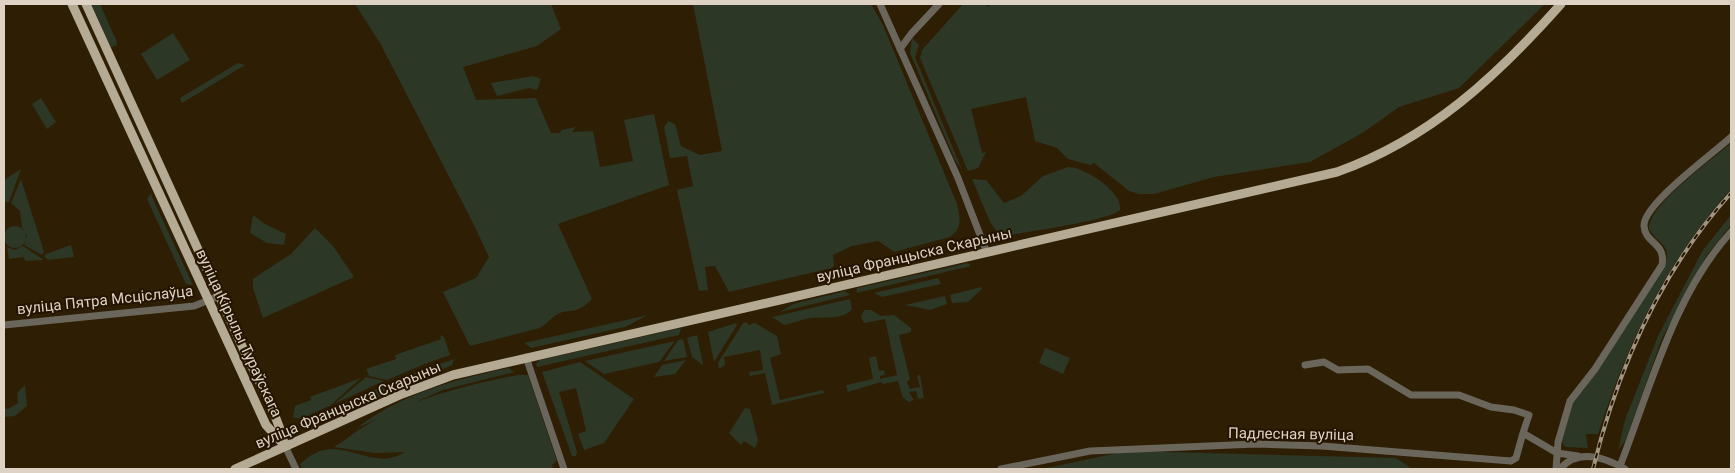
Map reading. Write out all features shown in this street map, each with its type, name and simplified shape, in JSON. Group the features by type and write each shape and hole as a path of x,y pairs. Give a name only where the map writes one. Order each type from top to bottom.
{"main road":[{"name":"вуліца Кірылы Тураўскага","path":"72,4 266,425 285,446"},
{"name":"вуліца Кірылы Тураўскага","path":"86,4 279,420 285,446"},
{"name":"вуліца Францыска Скарыны","path":"235,469 432,382 526,356 1338,172 1378,157 1422,131 1463,102 1508,61 1561,4"}],"street":[{"path":"880,4 965,195 987,253"},
{"path":"900,49 911,34 939,4"},
{"path":"1556,469 1562,423 1570,401 1595,369 1662,265 1664,256 1661,249 1645,231 1644,220 1647,214 1674,185 1731,137"},
{"path":"1305,365 1324,362 1338,370 1368,369 1411,396 1459,394 1491,407 1514,410 1528,415 1523,433 1557,453 1606,460 1622,468 1677,318 1708,262 1731,232"},
{"name":"вуліца Пятра Мсціслаўца","path":"4,324 194,306 220,296"},
{"path":"526,356 564,469"},
{"name":"Падлесная вуліца","path":"1000,469 1090,451 1256,444 1322,446 1511,461 1516,458 1523,433"},
{"path":"285,446 296,469"},
{"path":"1560,469 1570,459 1578,456"}],"green space":[{"path":"91,4 100,4 117,42 116,46 111,47"},
{"path":"355,4 551,4 561,29 537,46 463,67 476,100 536,98 551,133 560,133 561,130 576,127 572,132 593,131 600,167 633,161 624,120 654,114 669,185 558,224 592,299 586,305 577,310 556,315 540,328 470,346 443,292 476,278 489,257 380,43"},
{"path":"693,4 871,4 883,25 957,204 959,226 957,230 950,237 894,252 878,241 852,246 833,255 834,265 832,268 729,292 715,266 705,267 708,290 699,291 677,190 693,186 687,156 670,158 664,127 668,121 675,124 681,146 700,155 722,151"},
{"path":"963,4 986,4 988,7 991,4 1545,4 1459,88 1399,107 1364,132 1310,162 1214,177 1154,194 1139,194 1129,191 1094,163 1090,165 1068,159 1057,148 1035,141 1026,97 971,109 982,153 986,152 978,168 968,171 920,58 922,50"},
{"path":"173,33 190,60 157,80 141,54"},
{"path":"912,38 919,45 915,57 962,170 955,160 910,53"},
{"path":"238,63 245,65 182,103 180,98"},
{"path":"533,76 541,79 537,90 529,88 497,96 491,83"},
{"path":"41,98 56,122 47,129 32,104"},
{"path":"1731,143 1731,189 1687,246 1651,304 1636,335 1598,434 1586,434 1588,448 1565,447 1561,441 1571,404 1665,265 1667,252 1649,229 1651,219 1682,183"},
{"path":"1068,167 1084,171 1102,182 1116,196 1120,210 1113,214 1083,222 1001,237 990,222 972,179 986,180 1004,203 1021,196 1043,176"},
{"path":"21,169 9,202 4,202 4,180"},
{"path":"21,179 44,252 42,255 24,245 27,236 22,227 20,211 11,203"},
{"path":"151,193 193,285 186,284 147,199"},
{"path":"253,215 265,224 286,234 284,245 267,243 250,233"},
{"path":"1731,215 1731,225 1707,255 1662,338 1626,440 1618,450 1625,420 1658,336 1703,250"},
{"path":"15,226 23,229 26,237 23,245 15,248 7,245 4,237 7,229"},
{"path":"315,228 333,246 354,277 263,318 253,288 253,279 291,254"},
{"path":"71,245 74,257 48,260 44,256 46,254"},
{"path":"23,246 44,260 25,261 24,257 9,259 7,247 15,250"},
{"path":"968,263 971,266 856,293 857,288"},
{"path":"938,278 941,284 882,297 874,293"},
{"path":"981,287 982,289 968,302 952,303 950,295"},
{"path":"845,291 850,295 780,312 793,304"},
{"path":"945,296 947,304 930,310 905,305"},
{"path":"850,299 852,309 844,315 805,319 784,325 772,317"},
{"path":"864,310 871,310 881,316 894,315 911,328 911,332 899,335 910,379 907,382 910,389 920,387 917,376 920,375 924,398 918,399 916,391 909,392 914,400 909,402 903,398 898,381 883,384 881,382 848,392 846,385 873,379 869,358 876,356 879,371 884,370 885,375 880,376 880,379 897,375 885,319 864,323 861,317"},
{"path":"648,315 625,327 531,348 524,343"},
{"path":"747,322 748,325 755,323 777,336 781,354 770,358 780,400 823,390 824,393 772,405 765,373 750,376 749,372 763,370 760,350 724,357 725,365 719,369 718,363 743,323"},
{"path":"736,323 737,325 714,362 708,332"},
{"path":"681,328 679,335 537,367 536,364 540,360"},
{"path":"440,335 444,337 450,355 387,380 369,376 366,369 396,359 395,355 441,339"},
{"path":"697,335 703,365 692,357 687,338"},
{"path":"683,339 687,357 664,361 678,340"},
{"path":"675,341 659,362 604,374 585,361"},
{"path":"1045,348 1070,358 1063,374 1039,363"},
{"path":"454,359 452,365 368,402 334,411 335,408 404,377"},
{"path":"686,360 675,374 654,377 662,365"},
{"path":"580,362 634,399 604,443 584,450 578,434 586,431 576,388 559,392 577,452 576,456 572,456 542,372"},
{"path":"509,368 514,372 443,390 357,428 392,406 430,389 469,377"},
{"path":"518,375 528,375 557,461 552,465 553,469 302,469 300,464 314,454 327,449 338,449 382,458 393,457 405,452 375,453 334,447 361,428 401,408 459,388"},
{"path":"366,377 384,381 334,404"},
{"path":"361,378 331,405 301,419 293,417 295,406 311,400 310,397"},
{"path":"25,385 27,406 15,416 4,417 4,408 8,409 18,403 17,393"},
{"path":"745,408 750,409 758,441 755,448 744,441 741,445 729,433"},
{"path":"1127,451 1396,458 1412,469 1042,469"}],"railway":[{"path":"1593,469 1615,394 1645,322 1683,255 1731,193"}]}
